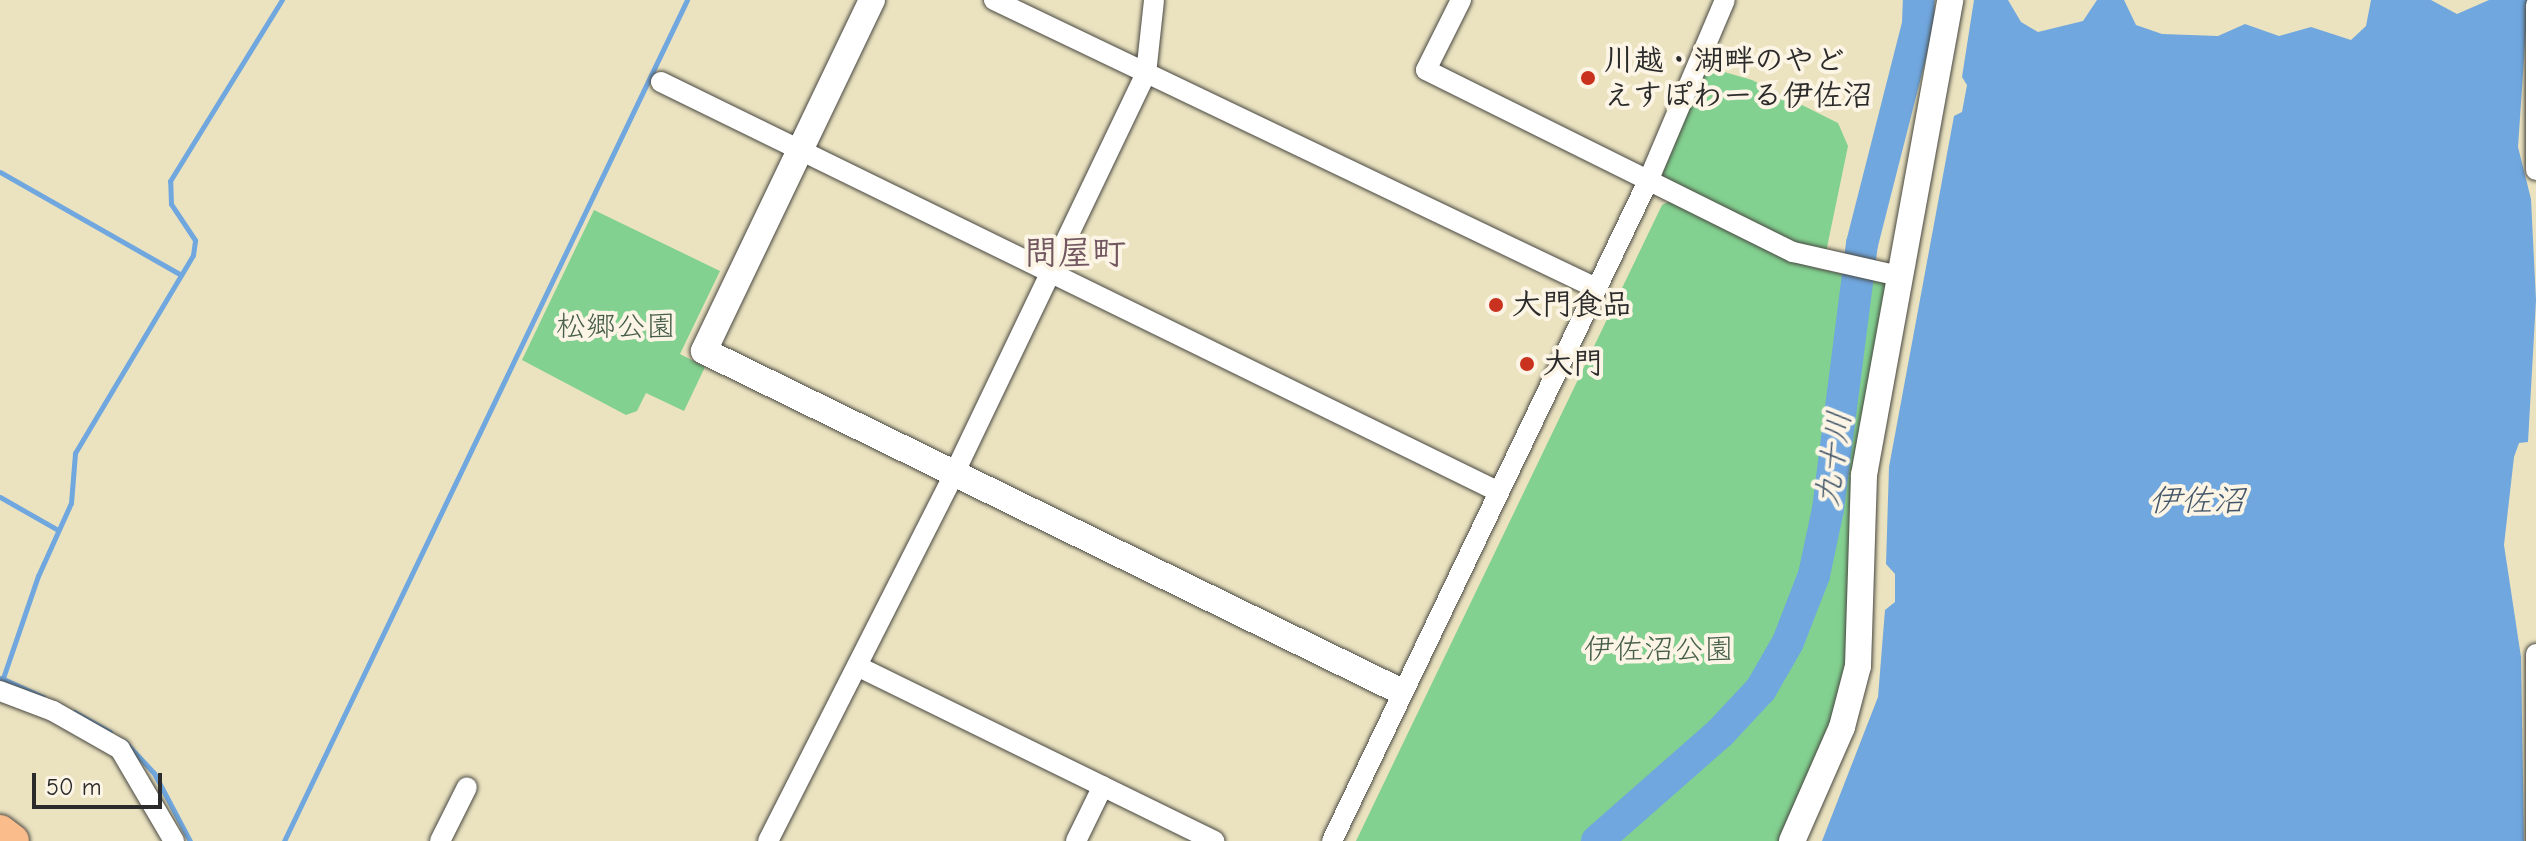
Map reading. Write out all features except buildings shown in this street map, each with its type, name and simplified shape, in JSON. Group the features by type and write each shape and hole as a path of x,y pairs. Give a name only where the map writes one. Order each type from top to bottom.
{"highway":[{"path":"0,832 12,841"}],"street":[{"path":"872,0 704,351 1400,691"},
{"path":"994,0 1596,288"},
{"path":"768,841 954,474 1146,74 1154,0"},
{"path":"1461,0 1426,70 1649,179 1659,189 1793,252 1838,265 1887,274"},
{"path":"1332,841 1400,691 1649,179 1725,0"},
{"path":"1792,841 1842,727 1858,666 1864,475 1887,274 1950,0"},
{"path":"2536,5 2536,170"},
{"path":"661,82 1499,492"},
{"path":"2536,654 2536,841"},
{"path":"857,666 1214,841"},
{"path":"0,691 53,711 120,749 174,841"},
{"path":"1076,841 1103,786"},
{"path":"440,841 467,787"}],"green space":[{"path":"1707,67 1752,80 1838,123 1848,146 1825,257 1664,182 1659,167"},
{"name":"伊佐沼公園","path":"1670,201 1815,268 1890,284 1846,684 1787,841 1356,841 1662,205"},
{"name":"松郷公園","path":"594,210 720,271 680,354 705,367 684,411 646,393 637,411 626,415 522,360"}],"water":[{"name":"伊佐沼","path":"1974,0 2008,0 2021,22 2038,32 2083,21 2097,0 2124,0 2136,25 2162,34 2218,36 2245,24 2279,36 2311,27 2351,40 2366,26 2371,0 2431,0 2457,14 2489,0 2528,0 2518,147 2531,199 2536,300 2528,442 2519,443 2514,457 2504,545 2521,657 2524,841 1822,841 1878,697 1885,610 1895,602 1895,574 1886,564 1889,467 1954,116 1962,112 1967,85 1962,77"}],"waterway":[{"path":"3,678 38,576 71,503 75,453 193,255 195,240 171,204 170,181 282,0"},
{"path":"284,841 687,0"},
{"name":"九十川","path":"1597,841 1720,733 1761,689 1788,642 1814,575 1828,509 1862,244 1918,24 1919,0"},
{"path":"0,172 181,275"},
{"path":"0,497 58,530"},
{"path":"1,678 43,697"},
{"path":"74,712 110,732"},
{"path":"125,742 154,773 190,841"}],"place":[{"name":"川越・湖畔のやど えすぽわーる伊佐沼","path":"1588,78"},
{"name":"大門食品","path":"1496,305"},
{"name":"大門","path":"1527,364"}],"district":[{"name":"問屋町","path":"1075,254"}]}
